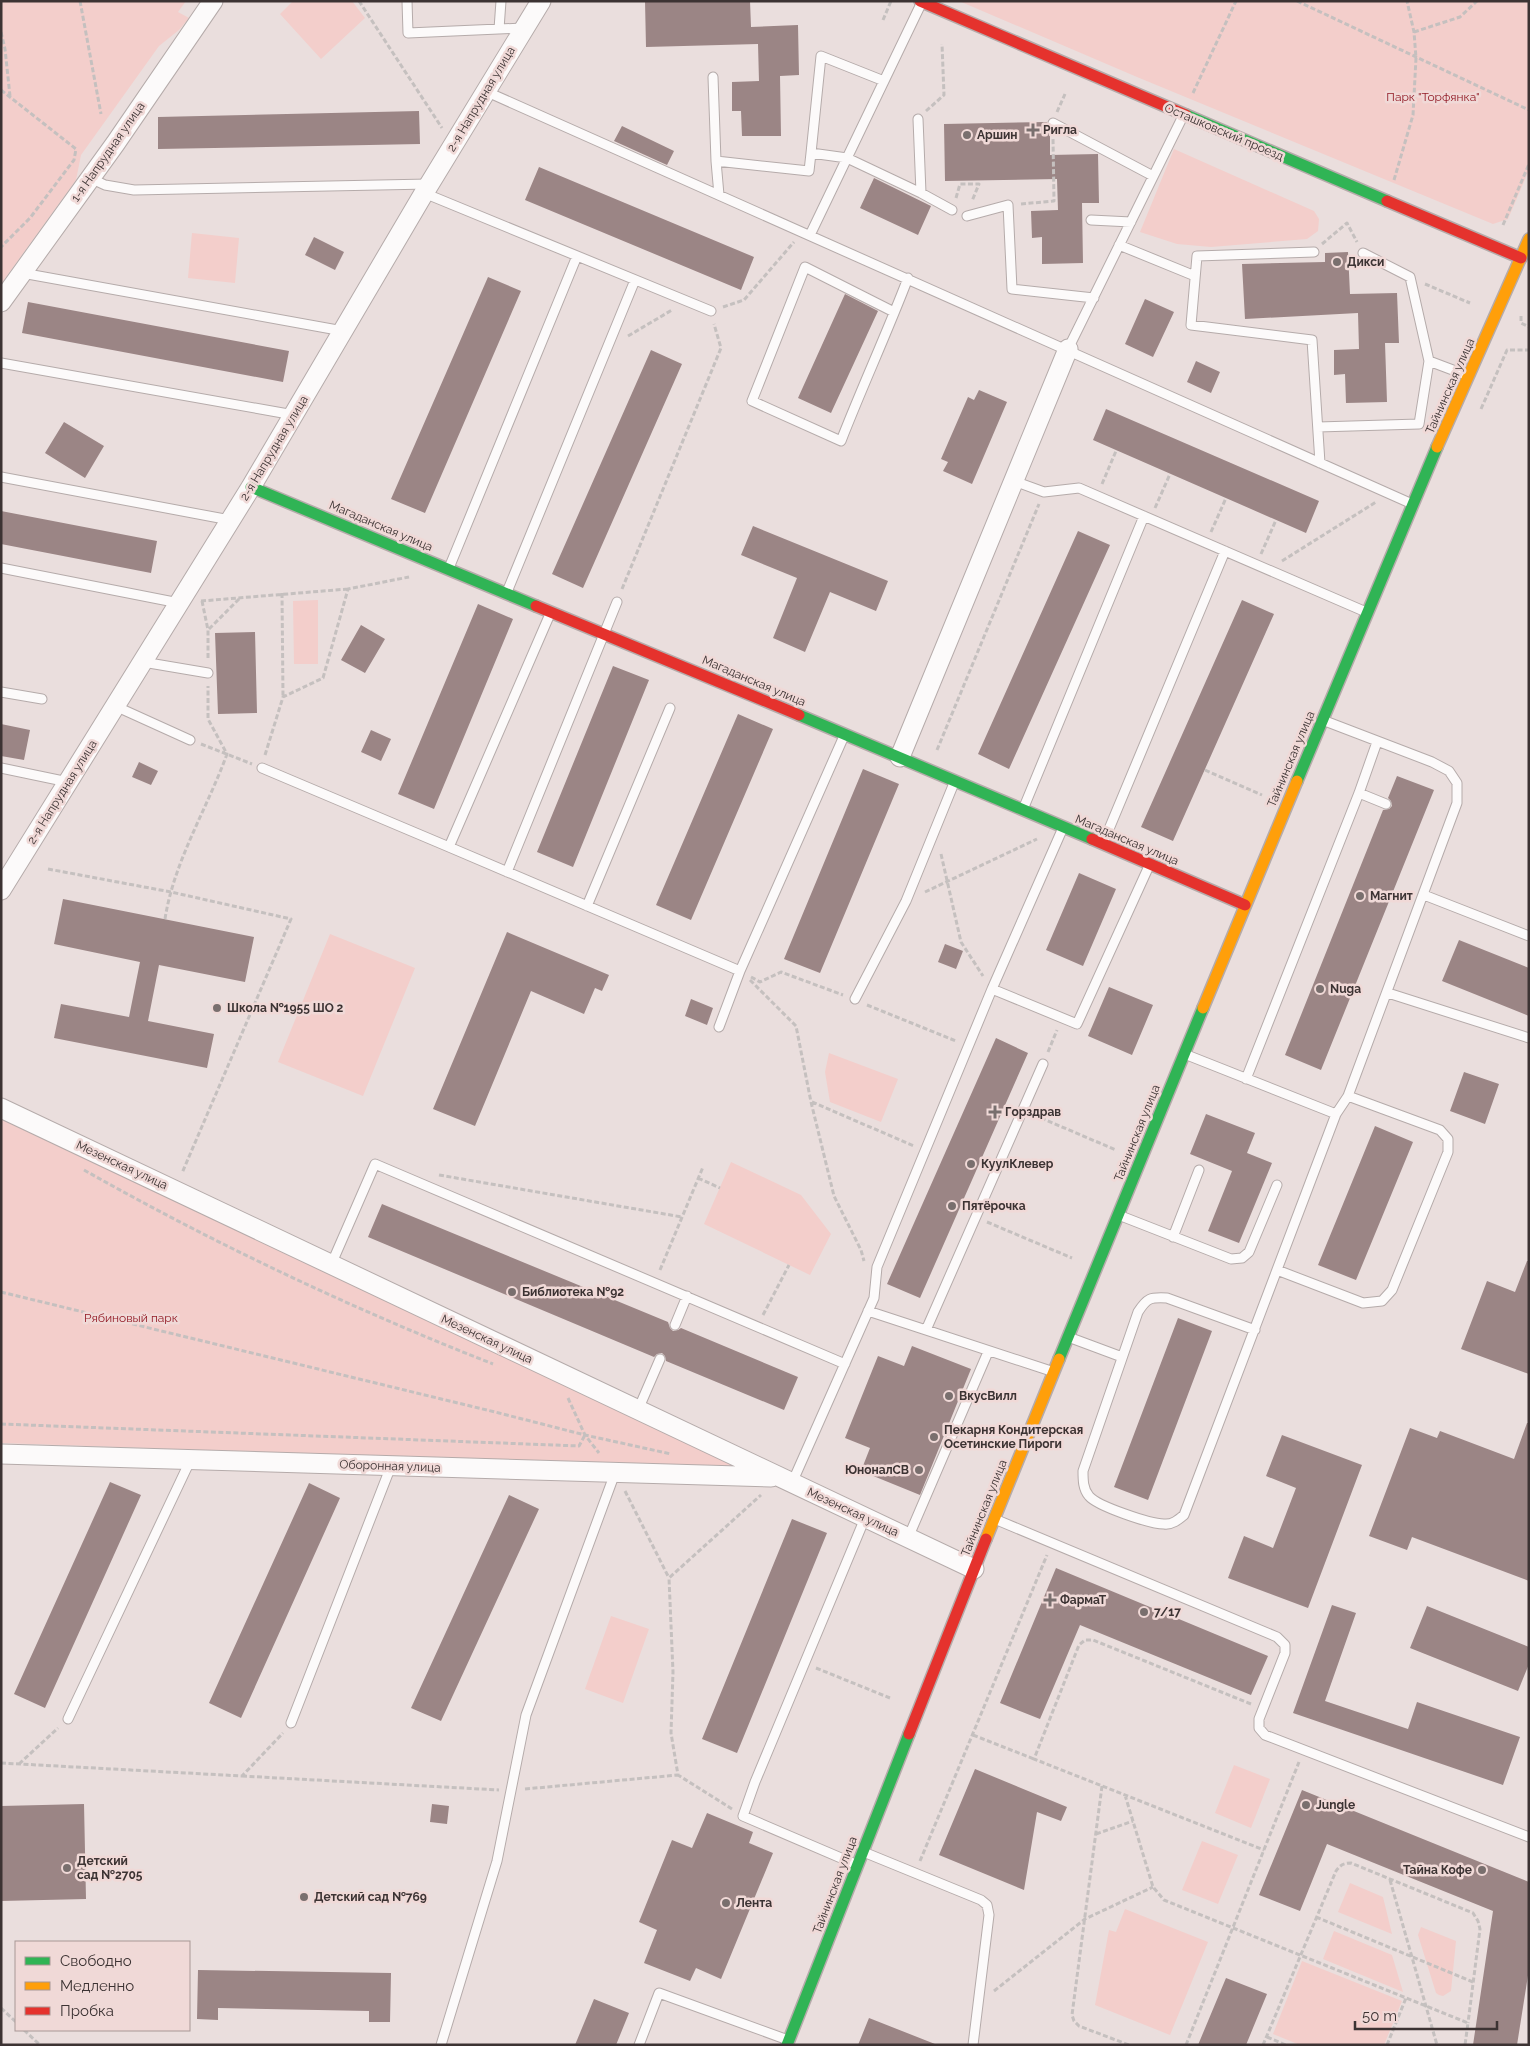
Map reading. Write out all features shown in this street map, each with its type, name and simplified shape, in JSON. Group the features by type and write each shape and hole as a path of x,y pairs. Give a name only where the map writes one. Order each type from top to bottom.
{"main road":[{"name":"Осташковский проезд","path":"921,2 1525,259"},
{"name":"Тайнинская улица","path":"788,2043 994,1518 1245,905 1412,504 1469,376 1525,259 1529,239"},
{"name":"Магаданская улица","path":"252,487 929,769 1245,905"}],"street":[{"name":"1-я Напрудная улица","path":"1,302 90,178 212,1"},
{"name":"2-я Напрудная улица","path":"1,890 252,487 427,188 541,1"},
{"path":"900,757 1068,350"},
{"name":"Мезенская улица","path":"1,1108 974,1569"},
{"name":"Оборонная улица","path":"1,1454 615,1472 786,1480"}],"lane":[{"path":"407,1 408,33 524,28"},
{"path":"499,29 501,1"},
{"path":"806,233 847,158 921,2"},
{"path":"716,161 809,170 821,56 884,81"},
{"path":"713,76 718,195"},
{"path":"485,91 1412,504"},
{"path":"1068,350 1183,115"},
{"path":"918,119 922,193"},
{"path":"1053,123 1153,176"},
{"path":"811,153 847,158 922,193 952,210"},
{"path":"90,178 105,185 134,190 427,188 577,256 711,311"},
{"path":"967,216 1008,205 1012,289 1094,298"},
{"path":"1091,220 1130,222"},
{"path":"1120,245 1195,276"},
{"path":"1314,252 1196,256 1191,325 1312,340 1320,463"},
{"path":"1318,427 1419,424 1429,361 1410,277 1363,253"},
{"path":"448,569 577,256"},
{"path":"894,312 805,267 752,401 841,442 908,278"},
{"path":"22,273 343,331"},
{"path":"506,593 635,280"},
{"path":"1429,361 1469,376"},
{"path":"1,363 294,415"},
{"path":"1,477 231,520"},
{"path":"1014,481 1044,492 1079,488 1367,613"},
{"path":"1023,810 1147,517"},
{"path":"1103,844 1225,551"},
{"path":"1,568 180,603"},
{"path":"507,872 617,602"},
{"path":"449,847 551,612"},
{"path":"143,662 208,673"},
{"path":"1,692 42,699"},
{"path":"115,706 190,740"},
{"path":"587,906 670,708"},
{"path":"1255,1330 1167,1298 1153,1297 1145,1302 1138,1312 1083,1471 1083,1484 1088,1496 1096,1504 1154,1524 1165,1525 1174,1522 1184,1515 1255,1330 1336,1114 1348,1096 1388,993 1458,803 1457,783 1449,771 1432,762 1322,720"},
{"path":"720,1027 740,971 845,734"},
{"path":"1246,1079 1359,793 1377,742"},
{"path":"1,768 68,782"},
{"path":"262,768 740,971"},
{"path":"855,1000 906,901 956,781"},
{"path":"1359,793 1386,804"},
{"path":"786,1480 845,1364 874,1298 877,1267 924,1150 1063,827"},
{"path":"992,990 1077,1024 1150,864"},
{"path":"1424,895 1529,936"},
{"path":"1388,993 1529,1038"},
{"path":"1184,1054 1336,1114"},
{"path":"926,1330 1043,1064"},
{"path":"1277,1270 1363,1303 1382,1300 1392,1290 1396,1281 1448,1152 1448,1139 1440,1130 1348,1096"},
{"path":"331,1265 375,1164 845,1364"},
{"path":"1172,1237 1199,1170"},
{"path":"1118,1215 1231,1259 1242,1258 1250,1252 1277,1185"},
{"path":"675,1325 687,1296"},
{"path":"868,1311 988,1352 1054,1372"},
{"path":"1068,1337 1122,1357"},
{"path":"908,1538 988,1352"},
{"path":"638,1410 660,1359"},
{"path":"68,1719 190,1461"},
{"path":"292,1723 391,1465"},
{"path":"441,2045 497,1861 526,1715 615,1472"},
{"path":"858,1865 742,1816 866,1518"},
{"path":"994,1518 1276,1637 1285,1645 1284,1653 1259,1719 1259,1728 1265,1735 1529,1837"},
{"path":"863,1852 981,1900 987,1905 989,1915 973,2045"},
{"path":"639,2045 659,1994 788,2043"}],"path":[{"path":"80,1 102,114"},
{"path":"359,1 453,145"},
{"path":"883,20 891,1"},
{"path":"1183,115 1236,1"},
{"path":"1297,1 1529,110"},
{"path":"1393,183 1413,115 1416,58 1414,32 1407,1"},
{"path":"1414,32 1460,17 1477,1"},
{"path":"1,32 5,49 10,97"},
{"path":"918,119 944,95 942,44"},
{"path":"1,90 76,149 74,160 30,218 1,247"},
{"path":"1008,205 1054,201 1053,123 1065,94"},
{"path":"1503,225 1529,164"},
{"path":"952,210 960,184 978,184 967,216"},
{"path":"1314,252 1347,223 1363,253"},
{"path":"617,602 721,348 711,311 744,300 806,233"},
{"path":"1410,277 1470,303"},
{"path":"608,347 688,301"},
{"path":"1520,308 1521,323 1529,327"},
{"path":"1481,409 1508,350 1529,350"},
{"path":"1097,495 1116,451"},
{"path":"1147,517 1170,474"},
{"path":"929,769 1044,492"},
{"path":"1267,570 1389,494"},
{"path":"1206,543 1226,498"},
{"path":"1256,565 1276,520"},
{"path":"180,603 348,589 412,576"},
{"path":"283,697 322,678 348,589"},
{"path":"190,740 262,768 283,697 282,593"},
{"path":"208,630 240,597"},
{"path":"164,919 184,853 216,786 227,754 208,719 208,630 202,601"},
{"path":"1205,770 1262,795"},
{"path":"906,901 1063,827"},
{"path":"935,830 961,942 992,990"},
{"path":"48,869 171,892 291,919 175,1191"},
{"path":"740,971 796,1026 811,1102 834,1196 861,1250 866,1269"},
{"path":"1043,1064 1062,1018"},
{"path":"811,1102 924,1150"},
{"path":"1022,1110 1116,1150"},
{"path":"655,1283 703,1167"},
{"path":"82,1169 285,1274 426,1338 501,1367"},
{"path":"432,1174 682,1217"},
{"path":"698,1178 720,1188"},
{"path":"975,1217 1072,1258"},
{"path":"757,1326 789,1265"},
{"path":"1,1292 490,1410 585,1435"},
{"path":"566,1393 585,1435"},
{"path":"1,1424 579,1446 585,1435"},
{"path":"615,1472 669,1578 673,1672 671,1733 678,1775"},
{"path":"669,1578 786,1480"},
{"path":"915,1873 1052,1543"},
{"path":"1034,1759 1079,1645 1084,1640 1093,1640 1263,1708"},
{"path":"805,1663 890,1698"},
{"path":"18,1764 68,1719"},
{"path":"242,1776 292,1723"},
{"path":"972,1735 1264,1850"},
{"path":"1186,2045 1304,1750"},
{"path":"1,1763 511,1790 678,1775 742,1816"},
{"path":"1102,1786 1072,2015 1074,2021 1079,2026 1128,2045"},
{"path":"1125,1795 1154,1887 1164,1900 1468,2023"},
{"path":"1096,1834 1132,1820"},
{"path":"1263,2045 1336,1871 1342,1864 1352,1863 1473,1914 1476,1917 1480,1929 1465,2045"},
{"path":"1389,1879 1437,2045"},
{"path":"978,2004 1085,1919 1154,1887"},
{"path":"1316,1917 1473,1982"},
{"path":"1388,2045 1406,1998"},
{"path":"1,2008 15,2021"},
{"path":"25,2031 40,2045"},
{"path":"1266,2037 1286,2045"}],"green space":[{"path":"1,1 186,1 178,12 189,18 179,30 159,46 81,155 76,180 1,284"},
{"path":"293,1 352,1 365,18 321,59 280,14"},
{"name":"Парк \"Торфянка\"","path":"959,1 1529,1 1529,170 1508,219 1493,224 1137,77"},
{"path":"1174,149 1314,211 1319,219 1318,231 1307,239 1211,247 1177,244 1140,232"},
{"path":"192,233 239,238 235,283 188,278"},
{"path":"318,600 318,664 294,664 293,601"},
{"path":"330,934 415,968 363,1096 278,1062"},
{"path":"829,1053 898,1079 881,1122 830,1102 825,1072"},
{"name":"Рябиновый парк","path":"1,1114 751,1469 1,1443"},
{"path":"731,1162 801,1195 831,1234 810,1275 704,1224"},
{"path":"611,1616 649,1629 623,1703 585,1689"},
{"path":"1234,1765 1270,1779 1251,1828 1215,1813"},
{"path":"1202,1841 1238,1855 1218,1904 1182,1890"},
{"path":"1350,1883 1383,1897 1392,1934 1338,1912"},
{"path":"1125,1909 1208,1942 1170,2035 1095,2005 1109,1930 1116,1932"},
{"path":"1421,1927 1456,1941 1451,1991 1443,1996 1436,1993 1418,1935"},
{"path":"1334,1931 1392,1955 1403,1992 1323,1959"},
{"path":"1302,1961 1402,2001 1384,2045 1300,2045 1273,2034"}],"building":[{"path":"645,1 750,1 751,27 798,25 799,75 780,76 781,136 742,136 741,111 732,111 732,82 759,81 758,44 646,47"},
{"path":"419,111 420,144 158,149 158,117"},
{"path":"1047,122 1050,128 1050,155 1098,154 1099,203 1082,203 1083,263 1042,264 1042,237 1032,238 1031,211 1058,210 1057,179 945,181 944,124"},
{"path":"622,126 674,151 667,165 614,141"},
{"path":"539,167 754,257 741,290 525,200"},
{"path":"874,178 931,206 918,235 860,208"},
{"path":"314,237 344,252 335,270 305,255"},
{"path":"1348,252 1350,294 1397,293 1399,343 1385,343 1387,402 1346,403 1345,374 1334,375 1334,350 1359,349 1358,313 1245,319 1242,264 1325,262 1325,253"},
{"path":"488,277 521,291 425,513 391,499"},
{"path":"845,294 878,311 831,413 798,398"},
{"path":"1145,299 1174,312 1153,357 1125,344"},
{"path":"28,302 289,351 283,382 22,333"},
{"path":"651,350 682,364 583,588 552,574"},
{"path":"1196,361 1220,372 1211,393 1187,382"},
{"path":"979,390 1007,402 972,484 943,471 948,462 941,459 968,397 974,400"},
{"path":"1106,409 1319,501 1306,533 1093,440"},
{"path":"64,422 104,446 85,478 45,453"},
{"path":"1,511 157,541 151,573 1,544"},
{"path":"753,526 888,581 876,611 830,592 805,652 773,638 797,578 741,555"},
{"path":"1078,531 1110,545 1009,769 978,754"},
{"path":"1242,600 1274,614 1173,841 1141,827"},
{"path":"478,604 513,619 434,809 398,794"},
{"path":"361,625 385,639 365,673 341,660"},
{"path":"255,632 257,713 218,714 215,633"},
{"path":"613,666 649,680 573,867 537,852"},
{"path":"738,714 773,729 691,920 656,905"},
{"path":"1,724 30,730 24,760 1,756"},
{"path":"371,730 391,739 381,761 361,752"},
{"path":"139,762 158,771 151,785 132,777"},
{"path":"863,769 899,784 820,973 784,959"},
{"path":"1397,776 1434,790 1321,1070 1285,1055 1383,810 1389,809 1392,806 1388,798"},
{"path":"1079,873 1116,889 1083,966 1046,950"},
{"path":"63,899 254,937 245,982 159,965 148,1021 214,1034 207,1068 54,1038 61,1004 129,1017 140,962 54,944"},
{"path":"507,932 609,975 602,991 595,988 584,1014 531,991 475,1126 433,1109"},
{"path":"1459,940 1529,968 1529,1016 1442,981"},
{"path":"945,944 963,951 956,969 938,962"},
{"path":"1109,987 1153,1005 1132,1055 1088,1036"},
{"path":"691,999 713,1008 707,1025 685,1016"},
{"path":"996,1038 1028,1053 920,1298 887,1284"},
{"path":"1464,1072 1499,1084 1485,1124 1450,1111"},
{"path":"1206,1114 1255,1133 1247,1153 1272,1163 1239,1243 1208,1231 1232,1171 1190,1154"},
{"path":"1375,1126 1413,1142 1356,1280 1318,1265"},
{"path":"382,1204 668,1322 673,1331 681,1328 798,1377 784,1410 666,1361 662,1353 654,1357 368,1237"},
{"path":"1527,1261 1529,1261 1529,1374 1461,1349 1487,1281 1515,1292"},
{"path":"1178,1318 1212,1331 1148,1500 1114,1487"},
{"path":"912,1346 971,1369 920,1495 861,1471 870,1448 845,1438 878,1356 904,1366"},
{"path":"1527,1423 1529,1423 1529,1581 1412,1537 1407,1550 1369,1536 1410,1428 1437,1438 1440,1431 1514,1459"},
{"path":"1282,1435 1362,1465 1308,1608 1228,1578 1244,1536 1273,1548 1296,1488 1266,1476"},
{"path":"110,1482 141,1495 45,1708 14,1694"},
{"path":"309,1483 340,1498 241,1718 209,1703"},
{"path":"509,1495 539,1509 441,1721 411,1708"},
{"path":"792,1519 827,1533 737,1753 702,1739"},
{"path":"1056,1568 1268,1656 1251,1695 1080,1625 1040,1719 1000,1703"},
{"path":"1332,1605 1356,1613 1325,1701 1408,1729 1417,1702 1520,1737 1503,1785 1293,1713"},
{"path":"1427,1606 1529,1647 1529,1664 1518,1691 1410,1648"},
{"path":"975,1769 1067,1807 1061,1821 1037,1812 1024,1890 939,1855"},
{"path":"1302,1790 1529,1882 1529,1969 1517,2045 1473,2045 1493,1911 1327,1844 1300,1911 1259,1895"},
{"path":"84,1804 86,1899 1,1901 1,1806"},
{"path":"432,1804 449,1806 447,1824 430,1822"},
{"path":"707,1813 753,1832 749,1843 773,1853 721,1979 696,1968 690,1981 644,1963 657,1930 639,1922 672,1840 692,1848"},
{"path":"198,1970 391,1973 390,2022 369,2022 369,2011 218,2008 218,2020 197,2019"},
{"path":"1226,1978 1267,1994 1246,2045 1198,2045"},
{"path":"594,1999 629,2013 616,2045 575,2045"},
{"path":"869,2018 935,2044 935,2045 858,2045"}],"traffic: fast":[{"path":"1186,115 1387,201"},
{"path":"1297,781 1437,447"},
{"path":"251,487 536,606"},
{"path":"799,715 1092,839"},
{"path":"1059,1359 1203,1008"},
{"path":"787,2045 909,1734"}],"traffic: slow":[{"path":"1437,447 1529,239"},
{"path":"1203,1008 1297,781"},
{"path":"986,1539 1059,1359"}],"traffic: jam":[{"path":"920,1 1186,115"},
{"path":"1387,201 1521,258"},
{"path":"536,606 799,715"},
{"path":"1092,839 1245,905"},
{"path":"909,1734 986,1539"}],"place":[{"name":"Ригла","path":"1033,130"},
{"name":"Аршин","path":"967,135"},
{"name":"Дикси","path":"1337,262"},
{"name":"Магнит","path":"1360,896"},
{"name":"Nuga","path":"1320,989"},
{"name":"Школа №1955 ШО 2","path":"217,1008"},
{"name":"Горздрав","path":"995,1112"},
{"name":"КуулКлевер","path":"971,1164"},
{"name":"Пятёрочка","path":"952,1206"},
{"name":"Библиотека №92","path":"512,1292"},
{"name":"ВкусВилл","path":"949,1396"},
{"name":"Пекарня Кондитерская Осетинские Пироги","path":"934,1437"},
{"name":"ЮноналСВ","path":"919,1470"},
{"name":"ФармаТ","path":"1050,1600"},
{"name":"7/17","path":"1144,1612"},
{"name":"Jungle","path":"1306,1805"},
{"name":"Детский сад №2705","path":"67,1868"},
{"name":"Тайна Кофе","path":"1482,1870"},
{"name":"Детский сад №769","path":"304,1897"},
{"name":"Лента","path":"726,1903"}]}
